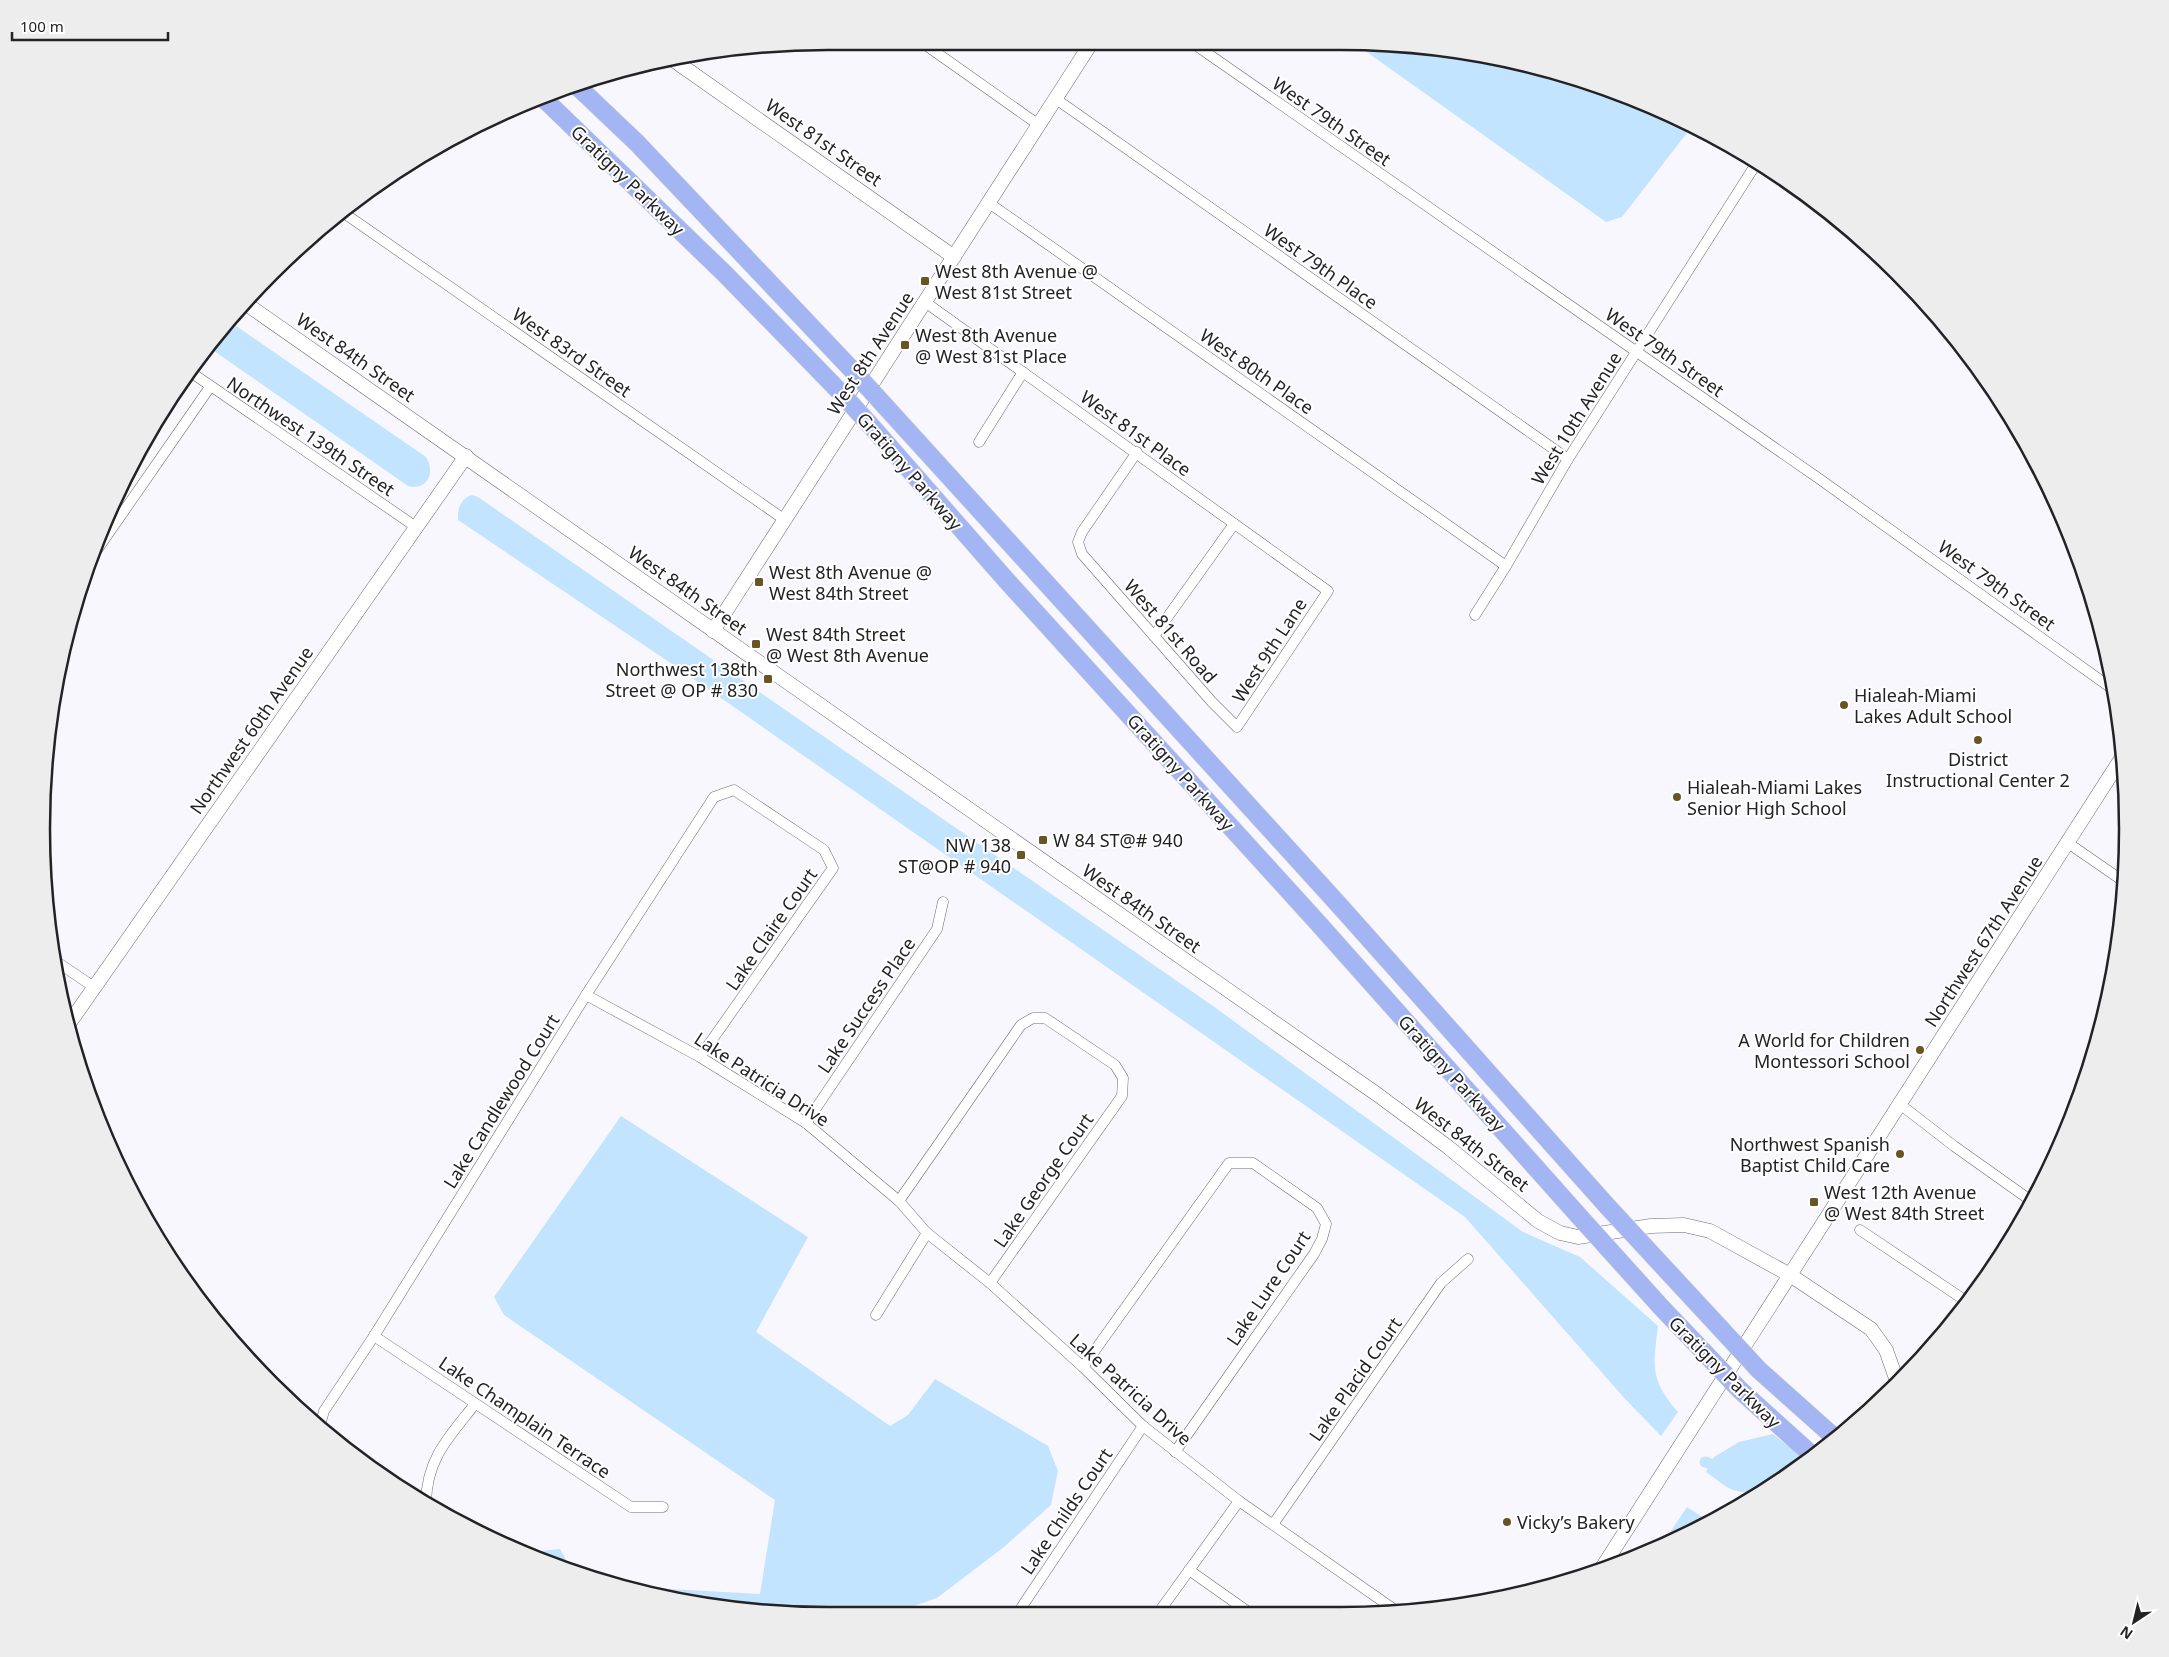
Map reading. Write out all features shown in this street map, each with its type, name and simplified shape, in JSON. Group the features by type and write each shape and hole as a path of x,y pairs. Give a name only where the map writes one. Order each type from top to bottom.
{"highway":[{"name":"Gratigny Parkway","path":"581,90 637,143 885,406 1345,912 1608,1207 1759,1370 1830,1433"},
{"name":"Gratigny Parkway","path":"548,102 725,274 841,393 1661,1307 1740,1390 1807,1451"}],"street":[{"path":"933,50 1039,125"},
{"name":"West 8th Avenue","path":"713,631 1087,50"},
{"name":"West 79th Street","path":"1203,50 1957,575 2105,683"},
{"name":"West 81st Street","path":"680,65 954,257"},
{"name":"West 79th Place","path":"1056,99 1568,459"},
{"name":"West 10th Avenue","path":"1475,615 1506,566 1568,459 1753,169"},
{"name":"West 80th Place","path":"989,203 1506,566"},
{"name":"West 83rd Street","path":"348,216 785,520"},
{"name":"West 81st Place","path":"925,302 1328,590"},
{"name":"West 84th Street","path":"251,307 1378,1095 1448,1147 1538,1221 1560,1233 1578,1237 1651,1226 1684,1225 1710,1231 1790,1275 1871,1329 1886,1350 1895,1375"},
{"path":"979,442 1023,372"},
{"name":"Northwest 139th Street","path":"196,376 416,527"},
{"path":"108,535 210,387"},
{"name":"West 81st Road","path":"1137,452 1082,532 1078,542 1082,554 1237,727"},
{"name":"Northwest 60th Avenue","path":"74,1017 466,456"},
{"path":"1154,636 1234,524"},
{"name":"West 9th Lane","path":"1237,727 1328,590"},
{"name":"Northwest 67th Avenue","path":"1607,1560 2116,768"},
{"name":"Lake Claire Court","path":"700,1056 833,868 824,850 734,790 714,797"},
{"name":"Lake Candlewood Court","path":"322,1419 324,1411 374,1336 586,995 714,797"},
{"path":"2068,843 2117,877"},
{"name":"Lake Success Place","path":"806,1123 937,929 943,902"},
{"path":"63,966 94,987"},
{"name":"Lake Patricia Drive","path":"586,995 700,1056 806,1123 899,1201 927,1233 990,1283 1083,1367 1143,1426 1239,1500 1387,1605"},
{"name":"Lake George Court","path":"899,1201 1021,1025 1033,1018 1045,1018 1115,1065 1123,1078 1122,1096 990,1283"},
{"path":"1901,1105 1954,1146 2026,1197"},
{"name":"Lake Lure Court","path":"1083,1367 1229,1163 1253,1162 1317,1208 1326,1224 1322,1239 1314,1254 1175,1452"},
{"path":"1860,1230 1961,1298"},
{"path":"876,1315 927,1233"},
{"name":"Lake Placid Court","path":"1274,1523 1442,1283 1468,1259"},
{"name":"Lake Champlain Terrace","path":"374,1336 631,1507 663,1507"},
{"path":"426,1495 427,1481 438,1451 475,1404"},
{"name":"Lake Childs Court","path":"1022,1607 1143,1426"},
{"path":"1163,1607 1239,1500"},
{"path":"1189,1570 1241,1607"}],"water":[{"path":"1365,51 1442,57 1492,65 1542,77 1591,91 1638,109 1688,132 1622,217 1606,222"},
{"path":"235,325 426,457 430,469 428,479 420,486 408,486 214,351"},
{"path":"472,495 478,497 1213,1006 1523,1232 1580,1257 1658,1326 1655,1363 1658,1381 1669,1401 1678,1412 1661,1436 1626,1400 1465,1217 675,666 458,520 458,512 462,501"},
{"path":"621,1116 808,1237 756,1332 890,1426 908,1415 935,1379 1048,1446 1058,1471 1051,1505 1004,1547 937,1598 911,1607 778,1605 727,1600 663,1589 760,1594 775,1500 504,1315 494,1297"},
{"path":"1773,1434 1801,1456 1748,1492 1736,1491 1725,1486 1706,1472 1714,1457 1739,1442"},
{"path":"1687,1507 1703,1517 1685,1527 1669,1534"},
{"path":"560,1549 567,1562 539,1551"}],"waterway":[{"path":"1705,1462 1725,1469"}],"place":[{"name":"West 8th Avenue @ West 81st Street","path":"925,281"},
{"name":"West 8th Avenue @ West 81st Place","path":"905,345"},
{"name":"West 8th Avenue @ West 84th Street","path":"759,582"},
{"name":"West 84th Street @ West 8th Avenue","path":"756,644"},
{"name":"Northwest 138th Street @ OP # 830","path":"768,679"},
{"name":"Hialeah-Miami Lakes Adult School","path":"1844,705"},
{"name":"District Instructional Center 2","path":"1978,740"},
{"name":"Hialeah-Miami Lakes Senior High School","path":"1677,797"},
{"name":"W 84 ST@# 940","path":"1043,840"},
{"name":"NW 138 ST@OP # 940","path":"1021,855"},
{"name":"A World for Children Montessori School","path":"1920,1050"},
{"name":"Northwest Spanish Baptist Child Care","path":"1900,1154"},
{"name":"West 12th Avenue @ West 84th Street","path":"1814,1202"},
{"name":"Vicky’s Bakery","path":"1507,1522"}]}
